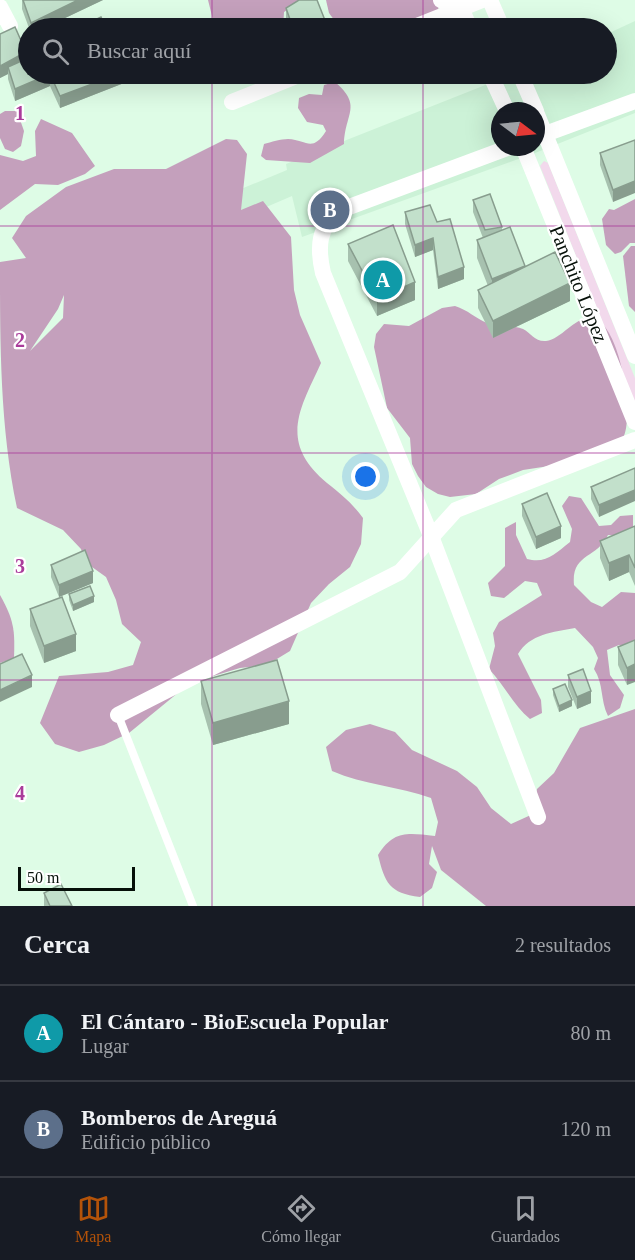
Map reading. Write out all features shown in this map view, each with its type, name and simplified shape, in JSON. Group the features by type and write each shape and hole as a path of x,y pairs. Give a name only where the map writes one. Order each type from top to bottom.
{"street":[{"path":"436,18 482,0"},
{"path":"490,0 498,18"},
{"path":"442,1 461,8 466,18"},
{"path":"0,7 10,26"},
{"path":"232,102 276,84"},
{"path":"495,84 503,102"},
{"name":"Panchito López","path":"524,84 532,102"},
{"path":"545,134 635,100"},
{"name":"Panchito López","path":"545,145 635,356"},
{"path":"491,154 341,210 333,216 321,234 319,258 323,273 431,536 538,817"},
{"name":"Panchito López","path":"527,156 635,422"},
{"path":"118,716 400,572 456,510 635,440"}],"lane":[{"path":"118,716 193,906"}],"shaded area":[{"path":"208,0 303,0 284,12 284,18 212,18"},
{"path":"326,0 439,0 438,13 435,18 333,18"},
{"path":"635,21 635,113 545,149 545,102 491,102 491,156 527,156 302,237 292,196 257,211 0,289 287,170 286,164 488,84 617,84 617,29"},
{"path":"337,84 348,97 350,110 344,144 310,163 266,160 261,156 264,144 288,139 309,144 321,138 326,131 323,125 307,122 298,108 299,98 309,94 322,95 324,85"},
{"path":"5,111 17,111 24,131 21,146 13,152 5,149 0,138 0,114"},
{"path":"41,119 72,133 95,166 85,174 58,185 35,184 0,210 0,155 23,161 36,156 35,131"},
{"path":"226,139 237,140 247,154 241,210 263,201 291,237 294,290 300,315 321,363 301,410 298,439 302,453 312,468 363,518 361,544 350,567 311,603 290,651 267,665 240,668 190,683 129,733 104,745 79,752 55,744 40,723 59,676 108,672 133,665 141,642 122,624 116,600 106,577 85,562 81,549 63,530 17,508 4,416 0,262 26,258 12,238 26,216 66,187 114,169 166,169","holes":["64,295 63,318 30,351 58,309"]},
{"path":"544,161 548,163 635,378 635,403 540,166"},
{"path":"635,199 635,243 630,243 621,252 615,254 606,245 602,219 609,209 614,210"},
{"path":"631,246 635,246 635,312 629,306 623,256"},
{"path":"455,306 491,324 523,329 542,341 552,339 585,319 591,318 601,323 610,335 617,351 626,391 626,427 623,438 562,464 523,470 499,479 476,494 450,497 438,494 426,487 412,464 410,438 387,408 374,347 376,334 384,324 409,326 442,308"},
{"path":"569,496 581,498 599,526 611,525 620,516 633,515 633,537 608,535 598,548 576,567 574,585 591,602 602,607 621,592 635,593 635,643 632,647 619,645 607,650 610,675 624,695 620,708 608,716 594,669 598,658 593,647 575,628 543,635 529,642 518,654 541,700 542,713 530,719 489,669 495,646 493,633 499,622 542,595 537,583 525,581 504,598 491,596 488,583 505,566 505,528 516,522 516,535 527,559 545,559 570,542 572,529 562,506"},
{"path":"0,595 8,611 14,632 14,658 0,663"},
{"path":"635,709 635,906 486,906 441,870 432,846 429,864 437,872 432,888 420,897 401,893 386,880 378,855 390,841 402,835 435,836 438,822 431,798 332,771 326,747 346,730 370,724 395,732 412,750 457,771 477,787 491,808 511,824 533,814 537,789 554,773 580,728"}],"building":[{"path":"23,0 78,0 41,18 29,18"},
{"path":"299,0 317,0 324,18 290,18 286,8"},
{"path":"15,27 18,34 18,56 0,66 0,34"},
{"path":"18,62 18,84 27,84 15,89 8,67"},
{"path":"55,84 92,84 60,96"},
{"path":"635,140 635,181 613,190 600,153"},
{"path":"490,194 502,227 485,230 473,200"},
{"path":"430,205 437,222 450,219 464,267 438,277 433,238 415,245 405,212"},
{"path":"393,225 415,282 377,299 348,244"},
{"path":"510,227 525,266 492,279 477,240"},
{"path":"555,252 570,283 493,321 478,290"},
{"path":"635,468 635,490 599,505 591,487"},
{"path":"547,493 561,526 536,537 522,504"},
{"path":"635,526 635,568 629,555 609,563 600,541"},
{"path":"85,550 93,571 59,585 51,565"},
{"path":"90,586 94,596 73,605 69,594"},
{"path":"62,597 76,634 44,646 30,609"},
{"path":"635,640 635,664 627,668 618,647"},
{"path":"22,654 32,675 0,690 0,664"},
{"path":"277,660 289,701 213,723 201,681"},
{"path":"583,669 591,691 577,697 568,675"},
{"path":"565,684 572,700 559,706 553,689"},
{"path":"61,884 72,906 50,906 44,893"}],"place":[{"name":"Bomberos de Areguá","path":"330,210"},
{"name":"El Cántaro - BioEscuela Popular","path":"383,280"}]}
